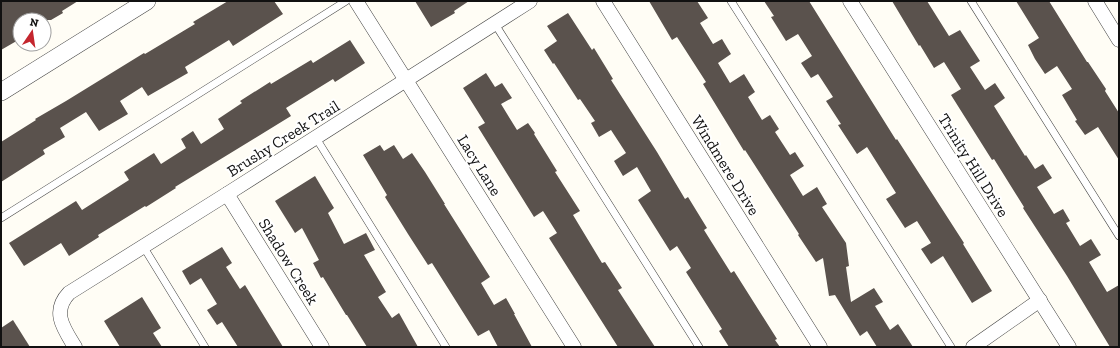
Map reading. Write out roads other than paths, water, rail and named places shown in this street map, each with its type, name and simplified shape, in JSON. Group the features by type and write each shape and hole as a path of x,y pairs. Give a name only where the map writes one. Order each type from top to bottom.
{"street":[{"path":"1,92 147,1"},
{"name":"Lacy Lane","path":"356,1 574,347"},
{"name":"Brushy Creek Trail","path":"75,347 62,325 59,315 63,299 68,293 316,138 530,1"},
{"name":"Windmere Drive","path":"603,1 820,347"},
{"name":"Trinity Hill Drive","path":"850,1 1069,347"},
{"path":"1095,1 1119,40"},
{"name":"Shadow Creek","path":"227,194 322,347"},
{"path":"973,347 1040,300"}],"lane":[{"path":"1,218 346,1"},
{"path":"731,1 951,347"},
{"path":"971,1 1119,236"},
{"path":"495,24 699,347"},
{"path":"316,138 446,347"},
{"path":"143,246 205,347"}]}
